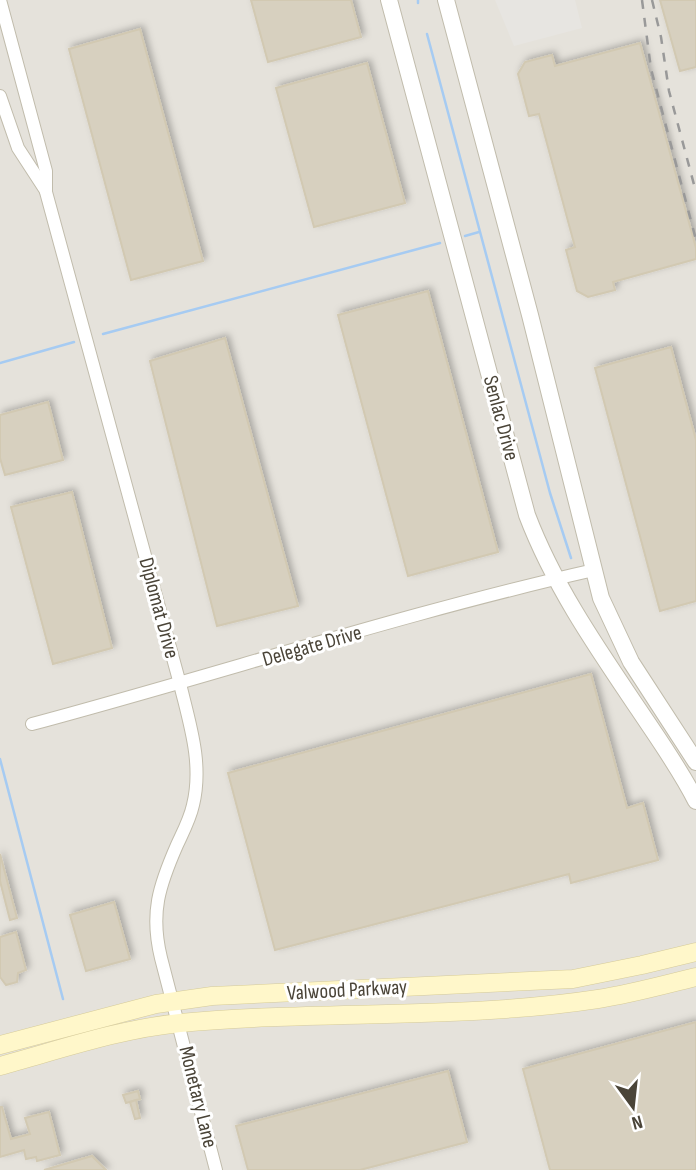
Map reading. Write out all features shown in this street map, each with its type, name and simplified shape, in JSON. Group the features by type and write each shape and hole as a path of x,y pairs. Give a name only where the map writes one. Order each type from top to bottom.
{"main road":[{"name":"Valwood Parkway","path":"0,1045 173,1001 220,996 551,980 591,976 696,952"},
{"path":"591,976 595,999"},
{"name":"Valwood Parkway","path":"0,1066 119,1034 179,1023 483,1009 595,999 696,977"},
{"path":"387,989 388,1013"},
{"path":"39,1035 44,1054"}],"street":[{"name":"Diplomat Drive","path":"0,0 46,171 46,192 195,748 196,788 191,815 160,886 156,915 159,951 179,1023"},
{"name":"Senlac Drive","path":"389,0 527,515 540,548 589,636 680,772 696,801"},
{"path":"446,0 530,315 601,598 631,662 696,762 680,772"},
{"name":"Diplomat Drive","path":"0,96 18,148 46,192"},
{"name":"Delegate Drive","path":"32,724 344,636 594,570"},
{"name":"Monetary Lane","path":"179,1023 216,1170"}],"shaded area":[{"path":"0,0 696,0 696,1170 0,1170"},
{"path":"495,0 575,0 582,28 514,46"}],"building":[{"path":"251,0 351,0 361,37 268,62"},
{"path":"660,0 696,0 696,67 680,71"},
{"path":"140,29 203,261 131,280 69,49"},
{"path":"640,43 696,248 696,259 613,282 615,290 588,297 577,291 566,250 575,247 539,114 529,116 518,74 525,62 552,55 555,66"},
{"path":"367,63 405,203 314,227 276,88"},
{"path":"428,291 498,552 408,576 338,315"},
{"path":"225,338 298,606 217,626 150,361"},
{"path":"671,347 696,440 696,601 660,611 595,368"},
{"path":"48,402 63,460 5,475 0,458 0,415"},
{"path":"72,492 112,648 53,664 11,507"},
{"path":"591,674 627,808 643,803 658,860 571,883 569,874 275,950 228,773"},
{"path":"0,854 17,918 10,920 0,881"},
{"path":"114,902 130,959 86,971 70,915"},
{"path":"16,932 26,970 18,973 17,982 6,985 0,977 0,937"},
{"path":"696,1022 696,1170 550,1170 523,1069"},
{"path":"448,1071 467,1142 360,1170 248,1170 236,1126"},
{"path":"138,1091 140,1099 126,1103 123,1095"},
{"path":"136,1100 140,1118 135,1119 130,1102"},
{"path":"0,1107 11,1139 30,1134 25,1118 49,1112 60,1155 37,1161 36,1157 26,1159 24,1150 0,1157"},
{"path":"92,1156 106,1170 44,1170"}],"waterway":[{"path":"427,34 550,493 571,558"},
{"path":"465,236 479,232"},
{"path":"103,334 440,243"},
{"path":"0,363 74,342"},
{"path":"0,759 63,999"}],"railway":[{"path":"642,0 651,69 696,240"},
{"path":"652,0 669,91 696,192"}]}
